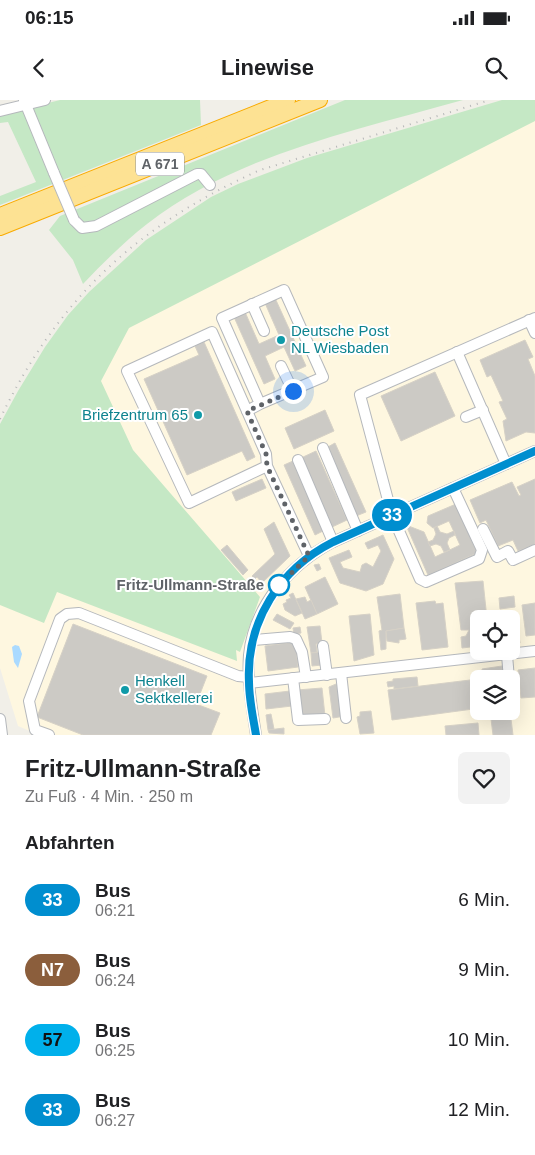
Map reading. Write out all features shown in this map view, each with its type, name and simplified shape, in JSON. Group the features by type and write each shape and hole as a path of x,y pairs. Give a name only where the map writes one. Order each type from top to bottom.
{"highway":[{"name":"A 671","path":"0,215 288,100"},
{"name":"A 671","path":"0,228 320,100"}],"street":[{"path":"0,111 25,102 45,100"},
{"path":"25,102 74,220 82,228 96,226 197,174 201,174 210,186"},
{"path":"247,411 323,378 284,290 222,318 260,404"},
{"path":"252,304 264,331"},
{"path":"454,488 482,550 479,559 426,582 420,578 392,515 360,395 532,319 535,333"},
{"path":"267,466 189,503 127,371 212,332 266,454 267,466 309,556"},
{"path":"458,352 506,464"},
{"path":"282,366 293,391"},
{"path":"466,418 483,410"},
{"path":"323,448 358,531"},
{"path":"256,735 249,680 250,652 269,600 291,571 309,556 333,542 535,451"},
{"path":"298,460 333,542"},
{"path":"483,529 497,557 508,552 513,560 535,550"},
{"path":"49,735 35,730 29,701 60,619 67,614 79,613 249,680 306,677 470,658"},
{"path":"253,640 290,637 296,640 302,652 306,677"},
{"path":"323,646 326,675"},
{"path":"520,653 535,651"},
{"path":"341,673 346,718"},
{"path":"293,678 298,720 324,720"},
{"path":"0,719 2,735"}],"shaded area":[{"path":"535,100 535,735 39,735 18,726 0,668 0,520 108,314"}],"green space":[{"path":"60,100 200,100 201,125 0,205 0,196 36,182 8,122 0,123 0,115"},
{"path":"345,100 463,100 298,147 258,162 219,180 181,200 147,224 83,284 73,260 49,230 60,216"},
{"path":"502,100 535,100 535,121 129,328 101,381 133,450 260,597 240,652 236,650 237,661 57,592 44,623 0,605 0,424 45,347 68,315 89,292 146,240 211,197 238,184 307,158"}],"water":[{"path":"15,645 19,646 22,654 18,668 14,662 12,647"}],"building":[{"name":"Deutsche Post NL Wiesbaden","path":"275,298 306,366 295,371 284,347 265,356 275,379 264,384 234,317 245,312 259,344 279,335 265,303"},
{"path":"525,340 533,357 528,359 535,376 535,433 526,432 506,441 503,421 507,419 499,402 503,401 491,375 487,377 480,360"},
{"name":"Briefzentrum 65","path":"204,342 255,457 247,461 242,451 187,475 144,379 199,355 195,346"},
{"path":"435,372 455,416 401,441 381,396"},
{"path":"325,410 334,431 294,449 285,428"},
{"path":"335,443 366,512 356,516 326,448"},
{"path":"316,451 347,520 332,527 301,458"},
{"path":"293,461 323,531 315,535 284,465"},
{"path":"262,479 266,488 236,501 232,492"},
{"path":"535,479 535,544 518,551 513,540 498,546 486,520 480,523 470,500 512,482 519,496 521,495 517,487"},
{"path":"456,504 477,553 428,575 406,525 424,532 435,557 460,545 449,521 433,528 427,523 428,516"},
{"path":"274,522 290,556 262,583 257,577 255,579 252,576 275,554 264,529"},
{"path":"437,526 440,532 447,534 454,531 455,535 449,538 447,543 450,550 444,552 441,546 436,544 430,546 428,542 433,540 436,534 434,528"},
{"path":"383,535 394,559 383,584 366,591 340,583 329,558 349,550 352,557 340,562 343,568 360,572 362,565 366,563 373,567 381,551 378,545 368,549 365,543"},
{"path":"227,545 248,570 243,575 221,550"},
{"path":"319,564 321,569 317,571 314,565"},
{"path":"325,577 338,604 317,614 305,587"},
{"path":"483,581 486,610 470,610 470,647 462,648 461,637 466,636 469,630 461,630 455,583"},
{"path":"293,593 302,613 295,616 285,610 283,604 291,598 289,595"},
{"path":"400,594 404,628 386,631 386,649 381,650 379,631 382,630 377,597"},
{"path":"514,596 515,607 500,609 499,598"},
{"path":"305,597 307,602 311,600 317,614 305,619 296,599"},
{"path":"435,601 436,604 443,603 448,647 422,650 416,603"},
{"path":"535,603 535,635 526,636 522,605"},
{"path":"277,614 294,623 290,629 273,620"},
{"path":"370,614 374,655 354,661 349,616"},
{"name":"Henkell Sektkellerei","path":"73,624 207,676 196,704 220,713 211,735 83,735 37,717"},
{"path":"320,626 322,643 316,644 317,652 311,653 307,627"},
{"path":"300,627 301,633 294,634 293,628"},
{"path":"404,628 406,639 399,640 399,643 387,641 386,631"},
{"path":"295,642 298,667 268,671 265,646"},
{"path":"321,652 322,665 312,666 311,653"},
{"path":"502,666 502,670 482,670"},
{"path":"535,668 535,697 521,698 520,670 518,670"},
{"path":"417,677 418,686 394,689 394,686 388,687 387,682 393,681 393,679"},
{"path":"470,680 470,709 392,720 388,690"},
{"path":"336,684 345,716 333,718 329,687"},
{"path":"322,688 325,716 300,719 297,690"},
{"path":"290,691 292,706 266,709 265,694"},
{"path":"371,711 374,733 360,734 357,717 360,716 360,712"},
{"path":"271,714 274,729 268,730 266,715"},
{"path":"491,720 511,720 513,735 493,735"},
{"path":"478,723 479,735 446,735 445,726"},
{"path":"284,728 284,734 269,733 268,730"}],"railway":[{"path":"0,419 23,376 48,337 76,302 106,270 139,241 176,215 260,170 490,100"}],"bus line":[{"name":"33","path":"256,735 249,683 250,652 263,609 281,582 291,571 309,556 333,542 535,451"}],"place":[{"name":"Deutsche Post NL Wiesbaden","path":"281,340"},
{"name":"Briefzentrum 65","path":"198,415"},
{"name":"Fritz-Ullmann-Straße","path":"279,585"},
{"name":"Henkell Sektkellerei","path":"125,690"}],"route":[{"path":"279,585 291,571 309,556 267,466 266,454 247,411 293,391"}]}
